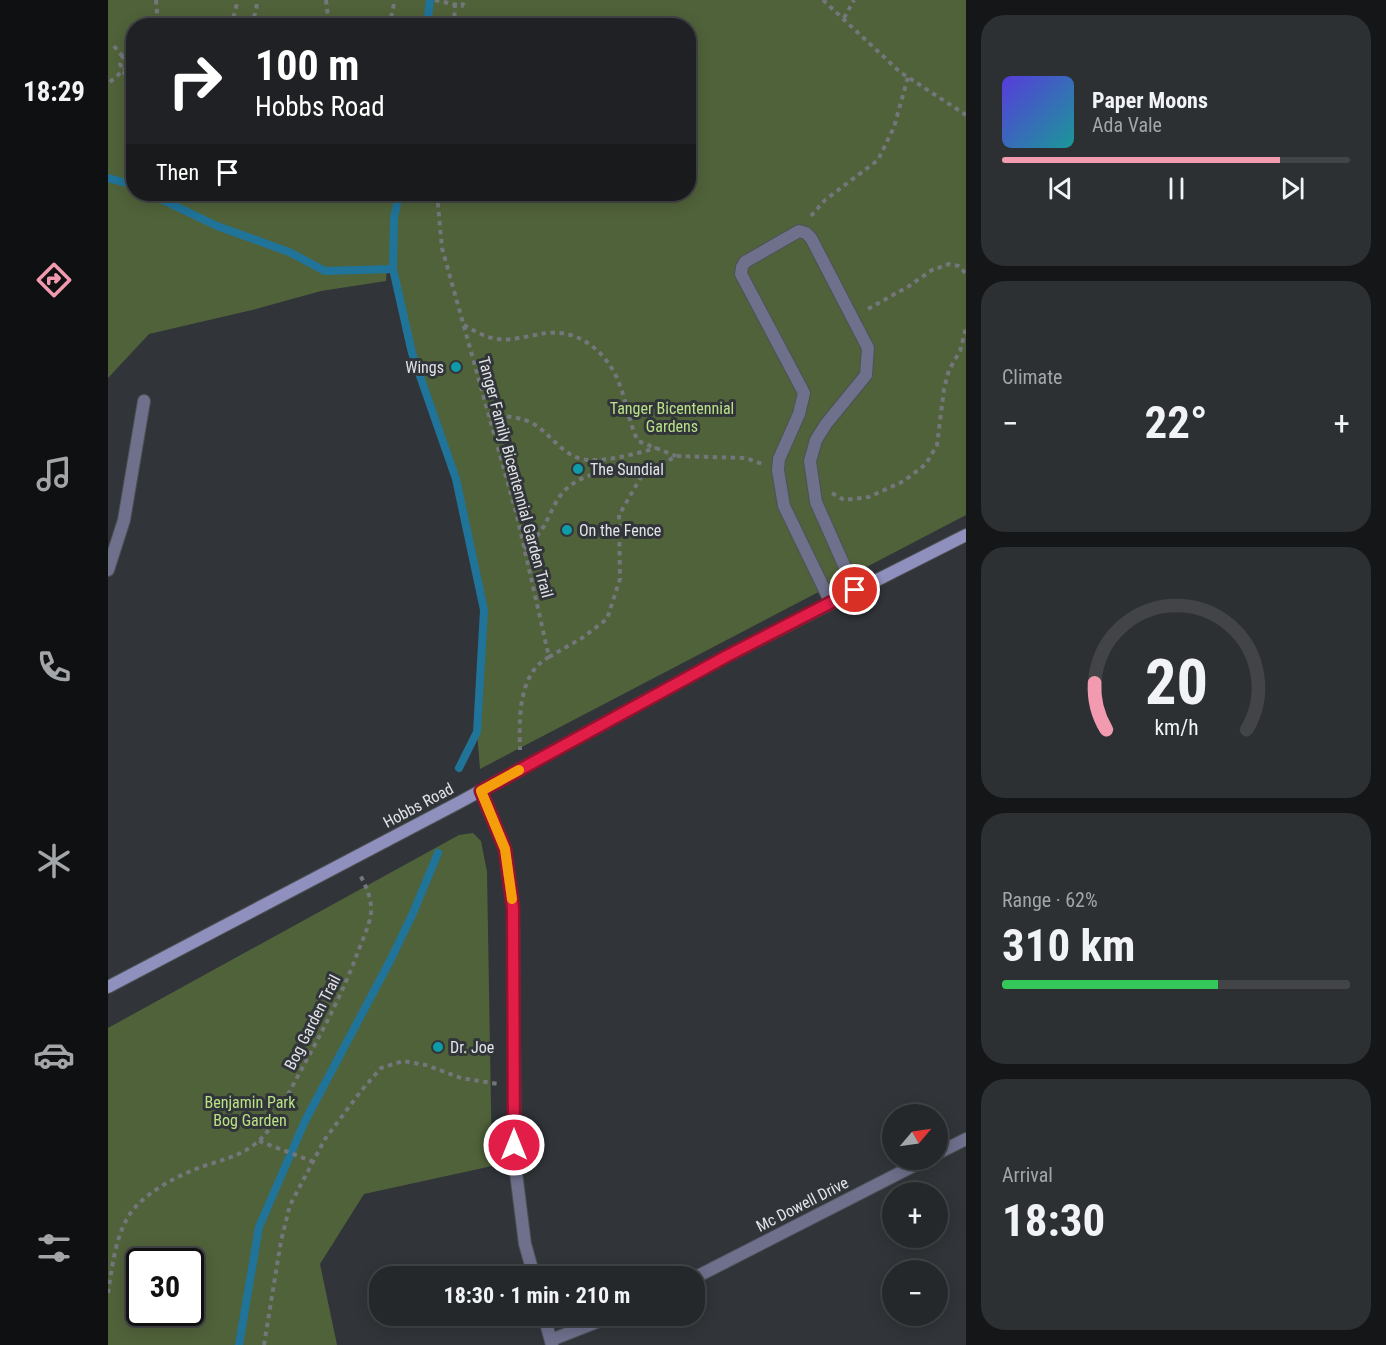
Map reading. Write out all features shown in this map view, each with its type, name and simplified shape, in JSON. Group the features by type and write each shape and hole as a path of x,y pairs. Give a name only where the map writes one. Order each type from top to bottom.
{"street":[{"path":"831,603 784,506 778,470 779,459 799,414 804,393 741,274 746,262 800,231 811,238 868,348 866,375 826,424 816,440 810,461 816,502 855,590"},
{"path":"108,570 124,520 144,401"},
{"name":"Hobbs Road","path":"108,987 481,791 727,656 966,535"},
{"path":"481,791 505,849 513,908 514,1165 525,1244 531,1266"},
{"path":"948,1148 966,1138"},
{"name":"Mc Dowell Drive","path":"705,1272 905,1170"},
{"path":"547,1326 552,1342 589,1326"}],"path":[{"path":"156,0 157,18"},
{"path":"233,18 238,0"},
{"path":"254,18 258,0"},
{"path":"326,0 328,18"},
{"path":"391,18 395,0"},
{"path":"435,0 462,6 465,0"},
{"path":"823,0 900,72 965,113"},
{"path":"844,18 854,0"},
{"path":"454,18 455,4"},
{"path":"114,46 123,57"},
{"path":"123,57 120,64 126,73"},
{"path":"110,82 126,68"},
{"path":"800,231 817,207 878,160 894,128 908,77"},
{"name":"Tanger Family Bicentennial Garden Trail","path":"438,201 442,248 517,516 549,657 539,662 523,692 519,723 521,769"},
{"path":"852,318 909,286 932,270 949,264 959,266 966,274"},
{"name":"Tanger Family Bicentennial Garden Trail","path":"463,325 479,334 498,339 567,333 587,341 603,356 614,371 624,396 631,427 638,441 676,456"},
{"path":"960,351 966,349"},
{"path":"489,416 513,417 531,423 543,430 558,446 586,460 609,459 657,448"},
{"path":"525,550 543,527 561,495 575,482 588,475 634,468 651,470"},
{"name":"Bog Garden Trail","path":"108,1293 119,1237 132,1210 160,1187 180,1176 244,1151 259,1141 273,1123 343,991 367,928 370,916 370,896 351,858"},
{"path":"264,1345 280,1241 290,1205 326,1139 361,1090 381,1068 404,1060 426,1065 460,1078 483,1083 514,1085"},
{"path":"259,1141 314,1162"}],"green space":[{"name":"Tanger Bicentennial Gardens","path":"108,0 966,0 966,515 480,769 477,732 484,610 456,479 412,353 393,269 387,267 386,281 321,291 149,334 108,378"},
{"name":"Benjamin Park Bog Garden","path":"473,833 481,841 487,872 492,1166 364,1194 320,1264 337,1345 108,1345 108,1028 459,835"}],"waterway":[{"path":"428,18 430,0"},
{"path":"108,178 126,183"},
{"path":"165,201 217,226 289,252 325,271 393,269"},
{"path":"398,201 394,218 393,269 412,353 456,479 484,610 477,732 459,768"},
{"path":"239,1345 259,1227 305,1121 391,959 438,853"}],"slow traffic":[{"path":"512,899 505,849 481,791 519,770"}],"place":[{"name":"Wings","path":"456,367"},
{"name":"The Sundial","path":"578,469"},
{"name":"On the Fence","path":"567,530"},
{"name":"Dr. Joe","path":"438,1047"}],"route":[{"path":"514,1145 513,908 505,849 481,791 727,656 855,590"}]}
